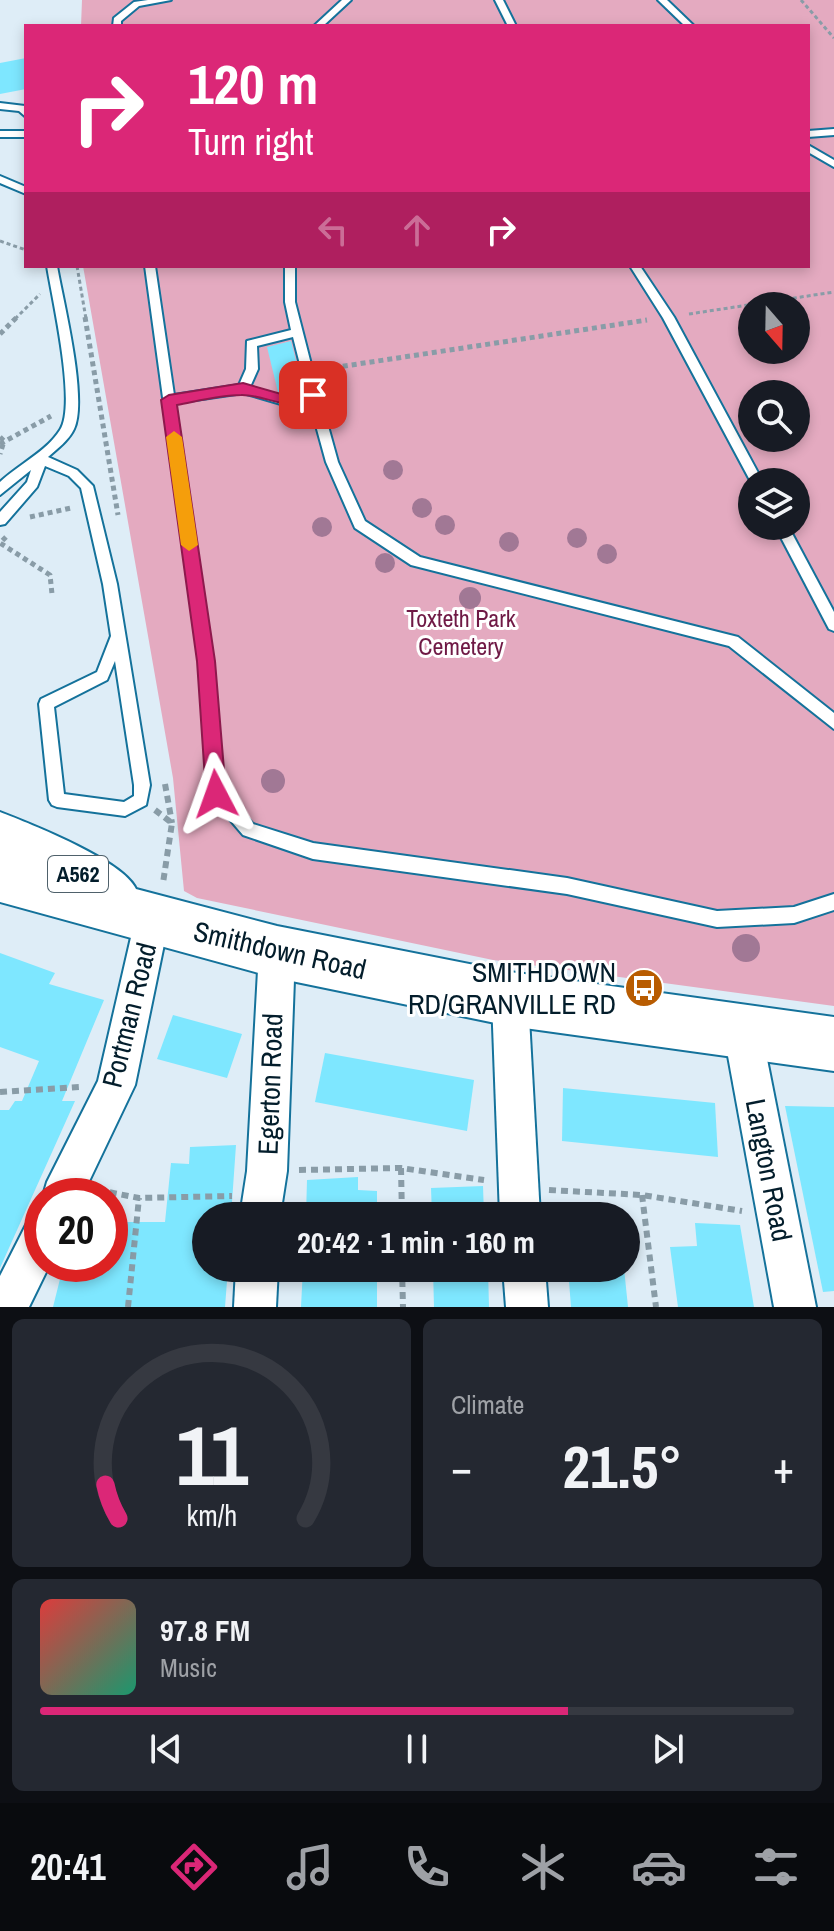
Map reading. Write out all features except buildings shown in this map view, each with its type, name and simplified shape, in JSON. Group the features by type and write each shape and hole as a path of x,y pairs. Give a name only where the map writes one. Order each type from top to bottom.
{"highway":[{"name":"Smithdown Road","path":"0,835 49,857 152,920"},
{"name":"Smithdown Road","path":"0,878 277,952 510,999 743,1034 834,1044"}],"street":[{"name":"Portman Road","path":"70,1178 116,1085 152,920"},
{"name":"Egerton Road","path":"261,1202 267,1171 277,952"},
{"path":"510,999 519,1202"},
{"name":"Langton Road","path":"743,1034 795,1307"},
{"path":"7,1307 24,1272"},
{"path":"255,1307 256,1282"},
{"path":"525,1282 527,1307"}],"lane":[{"path":"117,24 127,8 167,0"},
{"path":"320,24 347,0"},
{"path":"499,0 511,24"},
{"path":"662,0 688,24"},
{"path":"0,106 22,108 24,111"},
{"path":"0,134 24,131"},
{"path":"810,134 834,132"},
{"path":"810,149 834,164"},
{"path":"0,179 24,186"},
{"path":"0,490 15,474 41,459 71,426 74,397 52,268"},
{"path":"150,268 206,661 216,794 248,830 313,851 567,886 717,919 794,915 834,902"},
{"path":"290,268 290,302 313,395 332,462 360,524 416,561 733,641 834,722"},
{"path":"636,268 668,317 749,468"},
{"path":"243,389 252,369 251,344 297,332"},
{"path":"169,400 243,389 281,400 313,395"},
{"path":"4,516 33,484 41,459"},
{"path":"41,459 73,473 87,486 99,530 118,636 142,785 141,800 125,809 57,800 46,704 102,676 118,636"},
{"path":"788,540 834,625"}],"path":[{"path":"801,0 834,38"},
{"path":"0,241 24,249"},
{"path":"0,334 41,293 39,279"},
{"path":"307,372 834,292"},
{"path":"0,437 4,441 0,454"},
{"path":"4,516 22,519 0,543 33,561 50,575 52,594"},
{"path":"141,800 172,823 165,874 152,920"},
{"path":"0,1092 116,1085"},
{"path":"401,1168 402,1202"},
{"path":"642,1195 656,1307"},
{"path":"128,1197 200,1202"},
{"path":"128,1307 139,1198"},
{"path":"402,1282 403,1307"}],"green space":[{"name":"Toxteth Park Cemetery","path":"82,0 834,0 834,1006 493,960 197,898 184,891 173,778 83,268 810,268 810,24 81,24"}],"slow traffic":[{"path":"174,437 189,545"}],"place":[{"name":"SMITHDOWN RD/GRANVILLE RD","path":"644,988"}],"route":[{"path":"216,794 206,661 169,400 243,389 281,400 313,395"}]}
